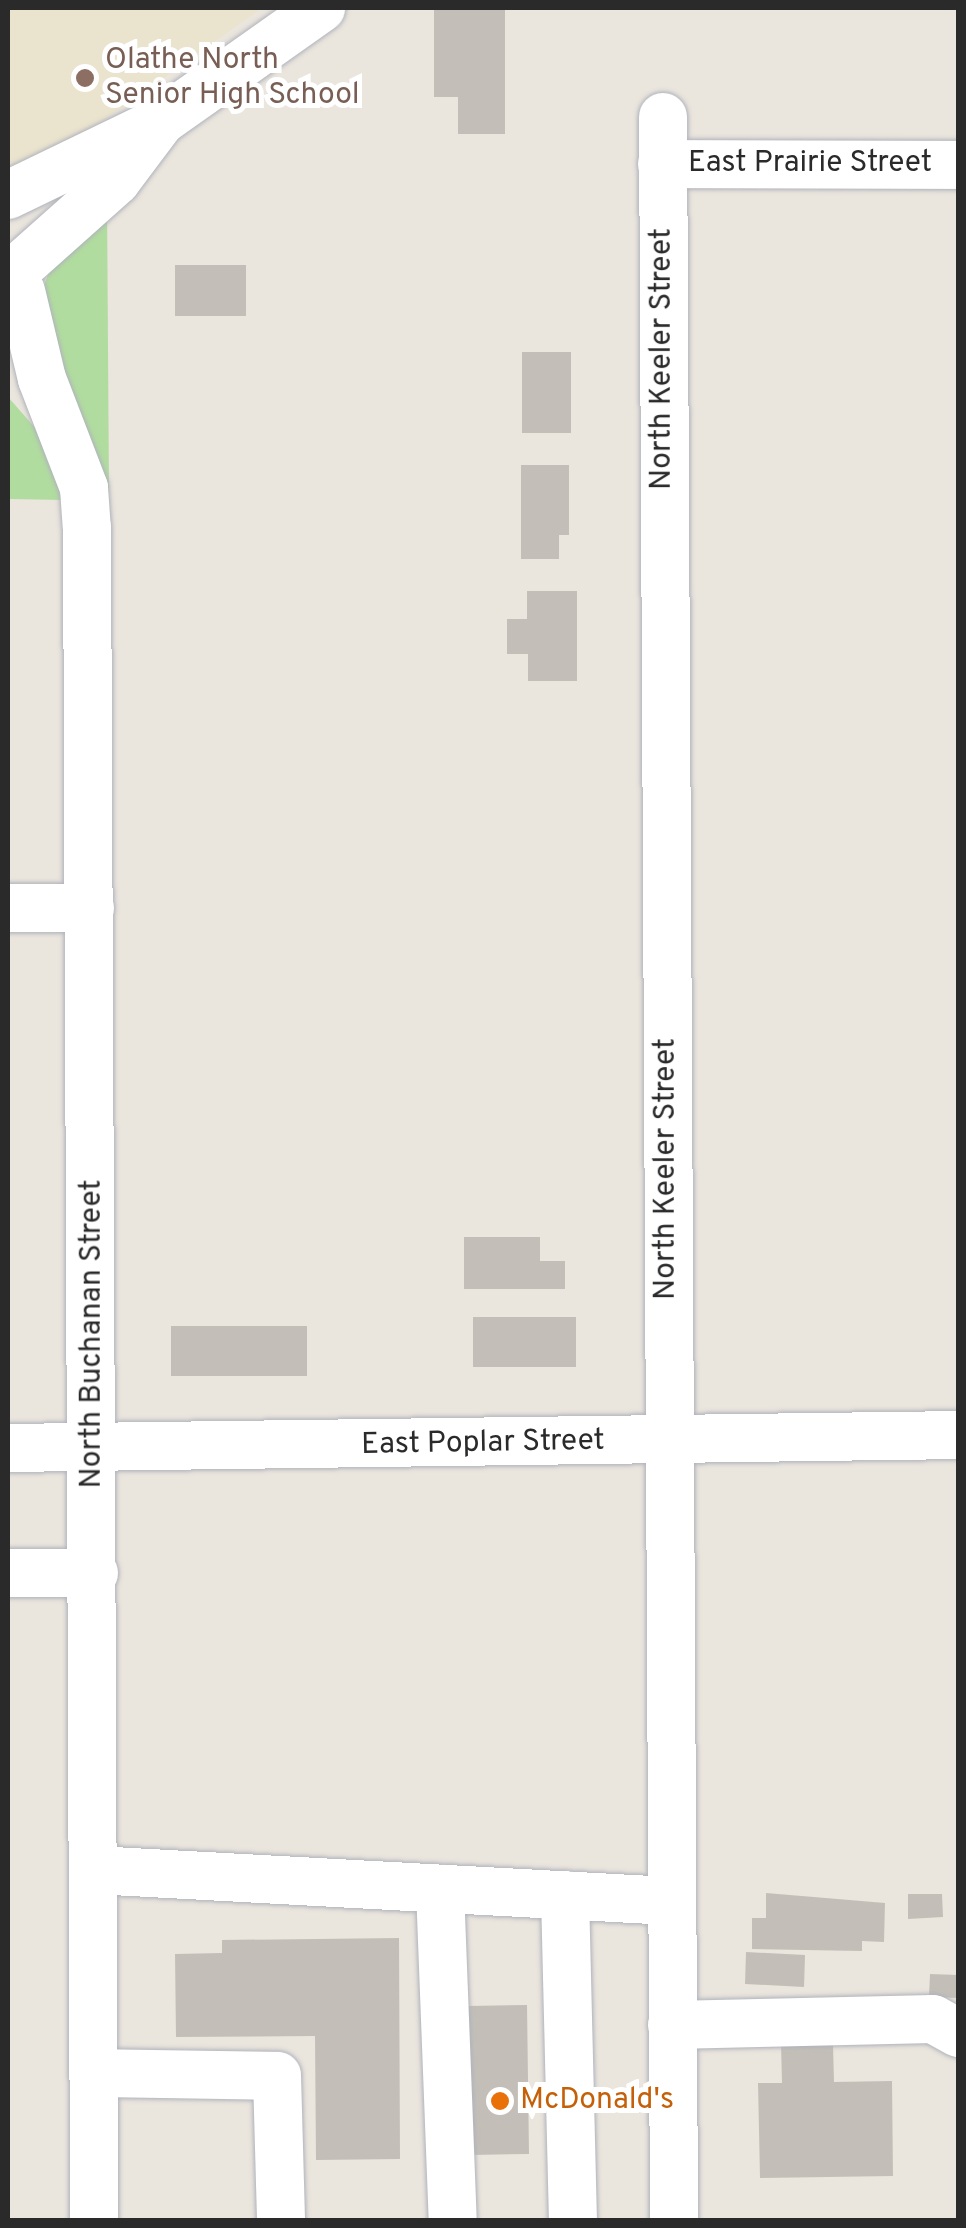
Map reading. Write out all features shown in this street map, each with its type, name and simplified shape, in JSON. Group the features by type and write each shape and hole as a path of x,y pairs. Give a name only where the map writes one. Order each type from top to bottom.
{"street":[{"path":"8,195 161,120 322,8"},
{"name":"North Keeler Street","path":"662,117 674,2220"},
{"path":"15,275 116,182 161,120"},
{"name":"East Prairie Street","path":"662,164 958,165"},
{"name":"North Buchanan Street","path":"15,275 42,379 72,450 87,527 94,1448 94,2220"},
{"path":"8,382 72,450"},
{"path":"8,908 90,908"},
{"name":"East Poplar Street","path":"8,1448 668,1442 958,1435"},
{"path":"8,1572 94,1573"},
{"path":"94,1870 671,1901"},
{"path":"440,1889 453,2220"},
{"path":"565,1896 573,2220"},
{"path":"672,2025 933,2019 958,2033"},
{"path":"94,2074 277,2076 281,2220"}],"shaded area":[{"name":"Olathe North Senior High School","path":"8,8 262,8 65,148 8,174"}],"green space":[{"path":"107,199 109,494 49,347 41,293 58,249"},
{"path":"8,397 45,439 65,500 8,499"}],"building":[{"path":"434,9 505,9 505,134 458,134 458,97 434,97"},
{"path":"175,265 246,265 246,316 175,316"},
{"path":"522,352 571,352 571,433 522,433"},
{"path":"521,465 569,465 569,535 559,535 559,559 521,559"},
{"path":"527,591 577,591 577,681 528,681 528,654 507,654 507,619 527,619"},
{"path":"464,1237 540,1237 540,1261 565,1261 565,1289 464,1289"},
{"path":"473,1317 576,1317 576,1367 473,1367"},
{"path":"171,1326 307,1326 307,1376 171,1376"},
{"path":"766,1893 885,1903 884,1942 862,1941 862,1951 752,1949 752,1918 766,1918"},
{"path":"908,1894 942,1894 943,1917 908,1919"},
{"path":"399,1938 400,2159 316,2160 315,2036 176,2037 175,1954 222,1953 222,1940"},
{"path":"746,1952 805,1955 804,1987 745,1984"},
{"path":"930,1974 958,1975 958,1998 929,1997"},
{"path":"527,2005 529,2154 470,2155 468,2006"},
{"path":"781,2044 833,2044 834,2082 892,2081 893,2176 760,2178 758,2083 782,2083"}],"place":[{"name":"Olathe North Senior High School","path":"85,78"},
{"name":"McDonald's","path":"500,2101"}]}
